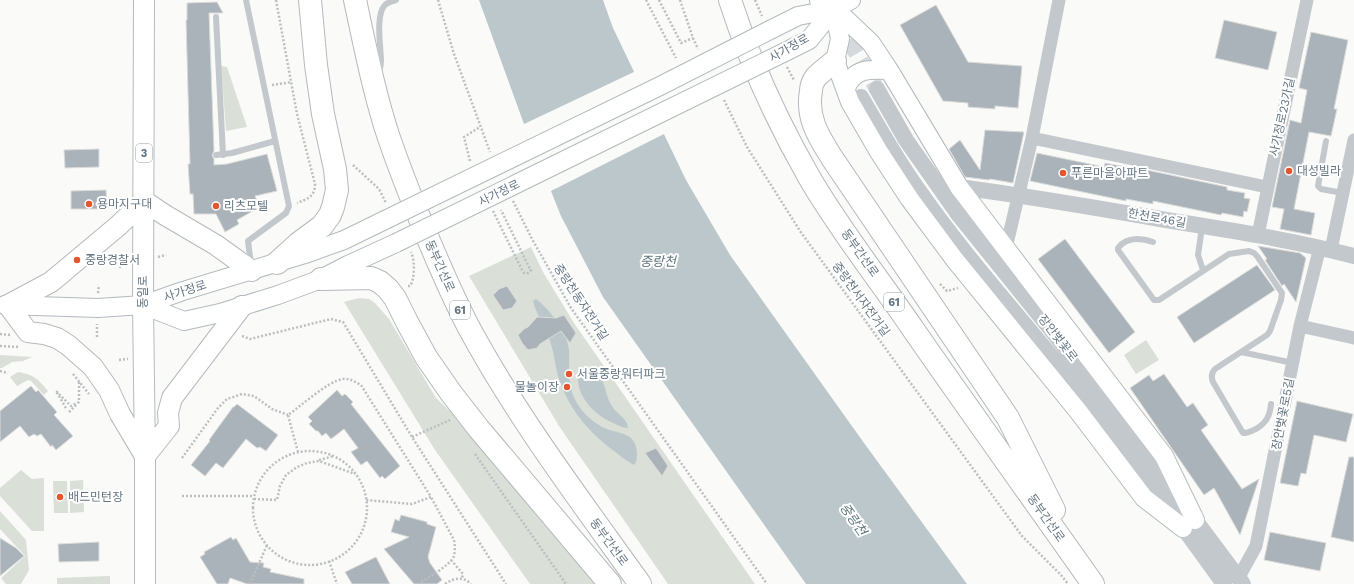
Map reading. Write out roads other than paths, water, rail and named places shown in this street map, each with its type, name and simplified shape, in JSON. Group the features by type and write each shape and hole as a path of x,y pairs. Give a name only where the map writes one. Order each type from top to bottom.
{"highway":[{"path":"277,263 299,243 322,226 332,211 337,190 335,169 323,114 316,65 310,0"},
{"name":"동부간선로","path":"355,0 374,84 402,175 436,259 468,325 496,376 528,427 640,584"},
{"name":"동부간선로","path":"730,0 742,35 765,91 789,141 810,179 946,376 1082,580"},
{"path":"835,61 816,77 812,84 809,104 815,129 832,158 1008,418 1082,580"},
{"path":"321,279 371,278 380,282 388,289 395,298 426,357 451,393 479,429 610,584"}],"main road":[{"name":"동일로","path":"144,0 143,305 145,584"},
{"path":"833,2 840,39 835,61 850,102 879,152 909,198 955,260 1078,411 1144,498 1189,524"},
{"path":"833,2 871,43 889,70 959,187 1164,456 1189,524"},
{"name":"사가정로","path":"4,305 98,308 143,305 183,291 277,263 344,240 653,89 798,16 833,2"},
{"name":"사가정로","path":"143,305 184,321 242,306 321,279 809,40 833,2"},
{"path":"846,88 850,79 862,71 870,69 889,70"},
{"path":"242,306 172,398 168,413 169,426 145,456 120,414 109,390 93,368 68,345 57,338 44,334 28,332 4,305 50,282 118,226 144,201 216,245 252,271"}],"street":[{"path":"1006,248 1032,138 1059,0"},
{"name":"사가정로23가길","path":"1258,235 1307,0"},
{"name":"장안벚꽃로","path":"877,89 906,140 941,191 1117,415 1189,524 1224,584"},
{"name":"장안벚꽃로","path":"861,97 892,151 916,188 969,258 1189,524 1241,581"},
{"path":"1032,138 1267,187"},
{"name":"장안벚꽃로5길","path":"1241,581 1256,546 1300,326 1343,193 1354,140"},
{"name":"한천로46길","path":"959,187 1018,195 1258,235 1354,256"},
{"path":"1300,326 1354,338"}],"lane":[{"path":"246,0 289,206 286,213 248,241 252,271"},
{"path":"374,84 379,75 381,63 379,37 381,12 386,3 396,0"},
{"path":"216,17 219,155 232,154 275,140"},
{"path":"1326,141 1318,186 1321,189 1343,193"},
{"path":"1202,226 1198,255 1203,270"},
{"path":"1154,242 1144,239 1131,239 1118,246 1118,250 1154,300 1160,300 1229,254 1252,252 1256,254 1280,291 1281,300 1269,333 1215,369 1212,372 1212,378 1241,431 1246,434 1261,426 1268,420 1271,404"},
{"path":"1241,352 1293,363"}],"water":[{"name":"중랑천","path":"479,0 603,0 613,28 686,180 730,255 967,584 806,584 603,297 561,216 524,124"},
{"name":"물놀이장","path":"536,299 552,315 562,329 568,344 570,381 576,402 590,419 602,427 630,437 636,446 637,454 634,465 596,436 574,411 563,390 547,333 534,306 533,301"},
{"name":"물놀이장","path":"582,369 591,371 601,378 612,406 626,421 628,428 624,428 606,419 592,409 587,403 579,388 578,372"}],"tunnel":[{"path":"841,17 850,42 877,89"}],"place":[{"name":"대성빌라","path":"1289,171"},
{"name":"푸른마을아파트","path":"1063,173"},
{"name":"용마지구대","path":"89,204"},
{"name":"리츠모텔","path":"216,206"},
{"name":"중랑경찰서","path":"77,260"},
{"name":"서울중랑워터파크","path":"569,374"},
{"name":"물놀이장","path":"567,387"},
{"name":"배드민턴장","path":"60,497"}]}
